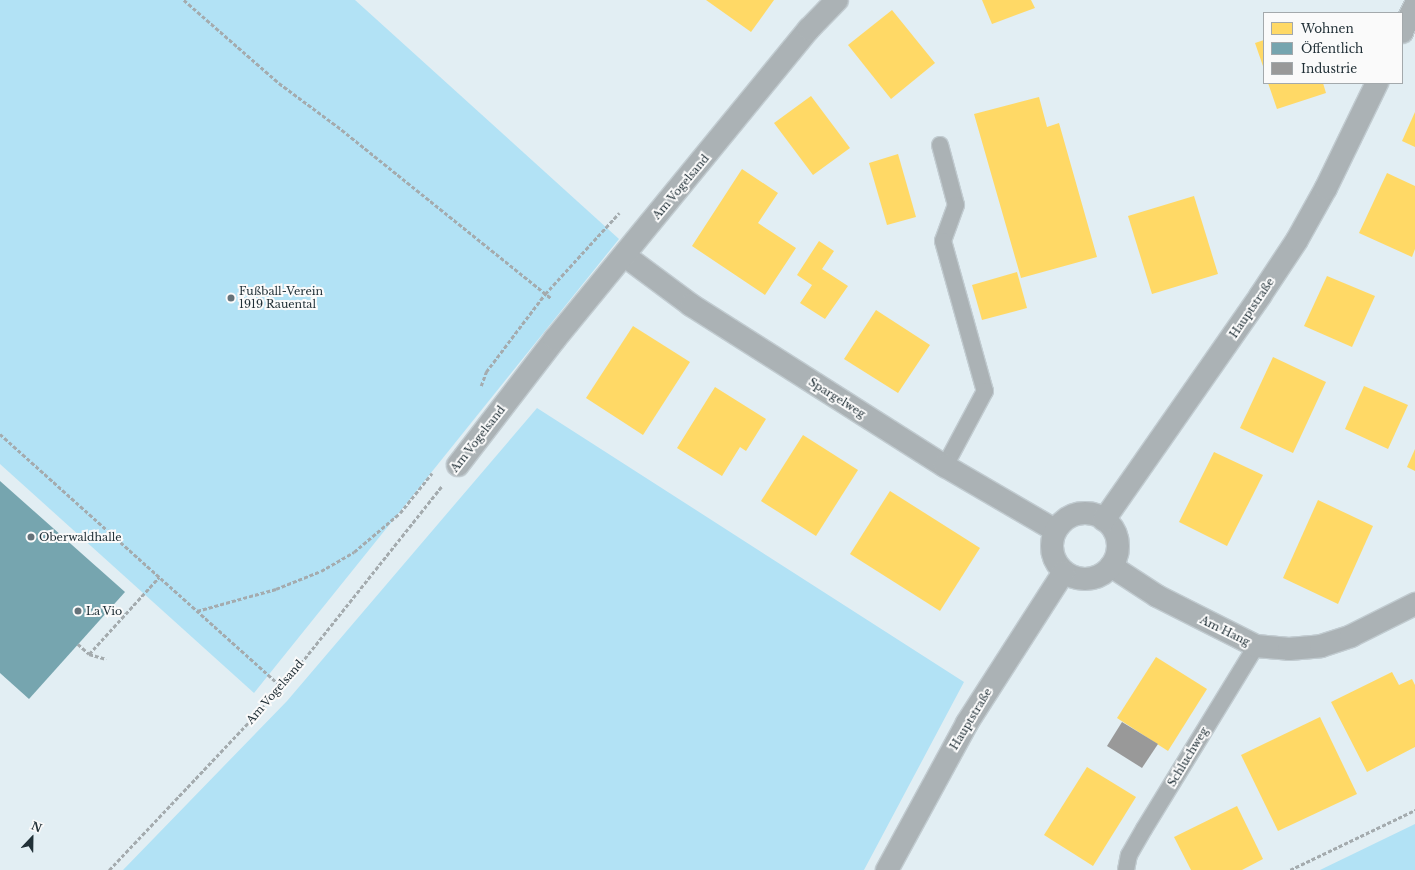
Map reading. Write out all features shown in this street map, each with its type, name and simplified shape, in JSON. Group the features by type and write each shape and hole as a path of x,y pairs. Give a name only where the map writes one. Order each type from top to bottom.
{"street":[{"name":"Am Vogelsand","path":"458,465 574,316 625,256 809,29 837,0"},
{"path":"1403,30 1415,5"},
{"name":"Hauptstraße","path":"1104,520 1260,296 1297,240 1326,188 1377,84"},
{"name":"Spargelweg","path":"625,256 691,305 944,466 1055,530"},
{"path":"1090,514 1104,520 1111,526 1117,542 1116,554 1111,566 1105,572 1089,579 1076,578 1064,572 1052,553 1055,530 1074,515 1090,514"},
{"name":"Am Hang","path":"1111,566 1157,596 1256,646 1289,649 1320,646 1351,636 1415,604"},
{"name":"Hauptstraße","path":"887,870 967,724 1064,572"}],"lane":[{"path":"940,145 956,205 943,241 985,391 944,466"},
{"name":"Schluchweg","path":"1126,870 1130,855 1144,829 1256,646"}],"path":[{"path":"184,0 279,83 337,126 574,316"},
{"path":"478,392 486,372 545,294 620,212"},
{"path":"0,434 282,687"},
{"name":"Am Vogelsand","path":"109,870 282,687 458,465"},
{"path":"198,611 276,589 321,571 354,552 400,513 434,470"},
{"path":"89,654 159,577"},
{"path":"78,644 89,654 106,659"},
{"path":"1290,870 1415,810"}],"shaded area":[{"name":"Fußball-Verein 1919 Rauental","path":"0,0 355,0 619,239 254,693 0,464"},
{"path":"537,408 964,682 864,870 123,870 287,701"},
{"path":"1415,824 1415,870 1320,870"}],"building: Wohnen":[{"path":"706,0 774,0 751,32"},
{"path":"982,0 1031,0 1035,8 992,24"},
{"path":"892,10 935,63 891,99 848,45"},
{"path":"1263,40 1263,66 1255,43"},
{"path":"1268,84 1323,84 1326,93 1277,109"},
{"path":"811,96 850,148 813,175 774,123"},
{"path":"1039,97 1047,127 1059,123 1097,257 1021,278 974,114"},
{"path":"1415,112 1415,147 1402,141"},
{"path":"898,154 916,217 887,225 869,163"},
{"path":"742,169 778,193 758,223 796,248 765,295 692,246"},
{"path":"1387,173 1415,186 1415,249 1412,257 1359,233"},
{"path":"1194,196 1218,274 1152,294 1128,216"},
{"path":"819,241 834,251 822,269 848,286 825,319 800,303 812,285 797,275"},
{"path":"1017,272 1027,308 982,320 972,285"},
{"path":"1327,276 1375,296 1352,347 1304,326"},
{"path":"876,310 930,345 898,393 844,359"},
{"path":"633,326 690,362 643,435 586,398"},
{"path":"1273,357 1326,382 1293,453 1240,428"},
{"path":"1364,386 1408,405 1388,449 1345,429"},
{"path":"715,387 766,419 746,451 740,447 722,476 677,448"},
{"path":"803,435 858,470 816,536 761,501"},
{"path":"1415,449 1415,471 1407,467"},
{"path":"1214,452 1263,475 1227,546 1179,522"},
{"path":"890,491 980,548 940,611 850,554"},
{"path":"1318,500 1373,526 1338,604 1283,578"},
{"path":"1156,657 1207,689 1168,751 1117,718"},
{"path":"1392,672 1399,685 1412,679 1415,685 1415,747 1367,772 1331,702"},
{"path":"1320,717 1357,794 1278,831 1241,755"},
{"path":"1087,767 1136,797 1093,866 1044,835"},
{"path":"1237,806 1263,859 1242,870 1191,870 1174,837"}],"building: Öffentlich":[{"name":"Oberwaldhalle","path":"0,481 125,592 29,699 0,673"}],"building: Industrie":[{"path":"1122,722 1158,744 1142,768 1107,746"}],"place":[{"name":"Fußball-Verein 1919 Rauental","path":"231,298"},
{"name":"Oberwaldhalle","path":"31,537"},
{"name":"La Vio","path":"78,611"}]}
